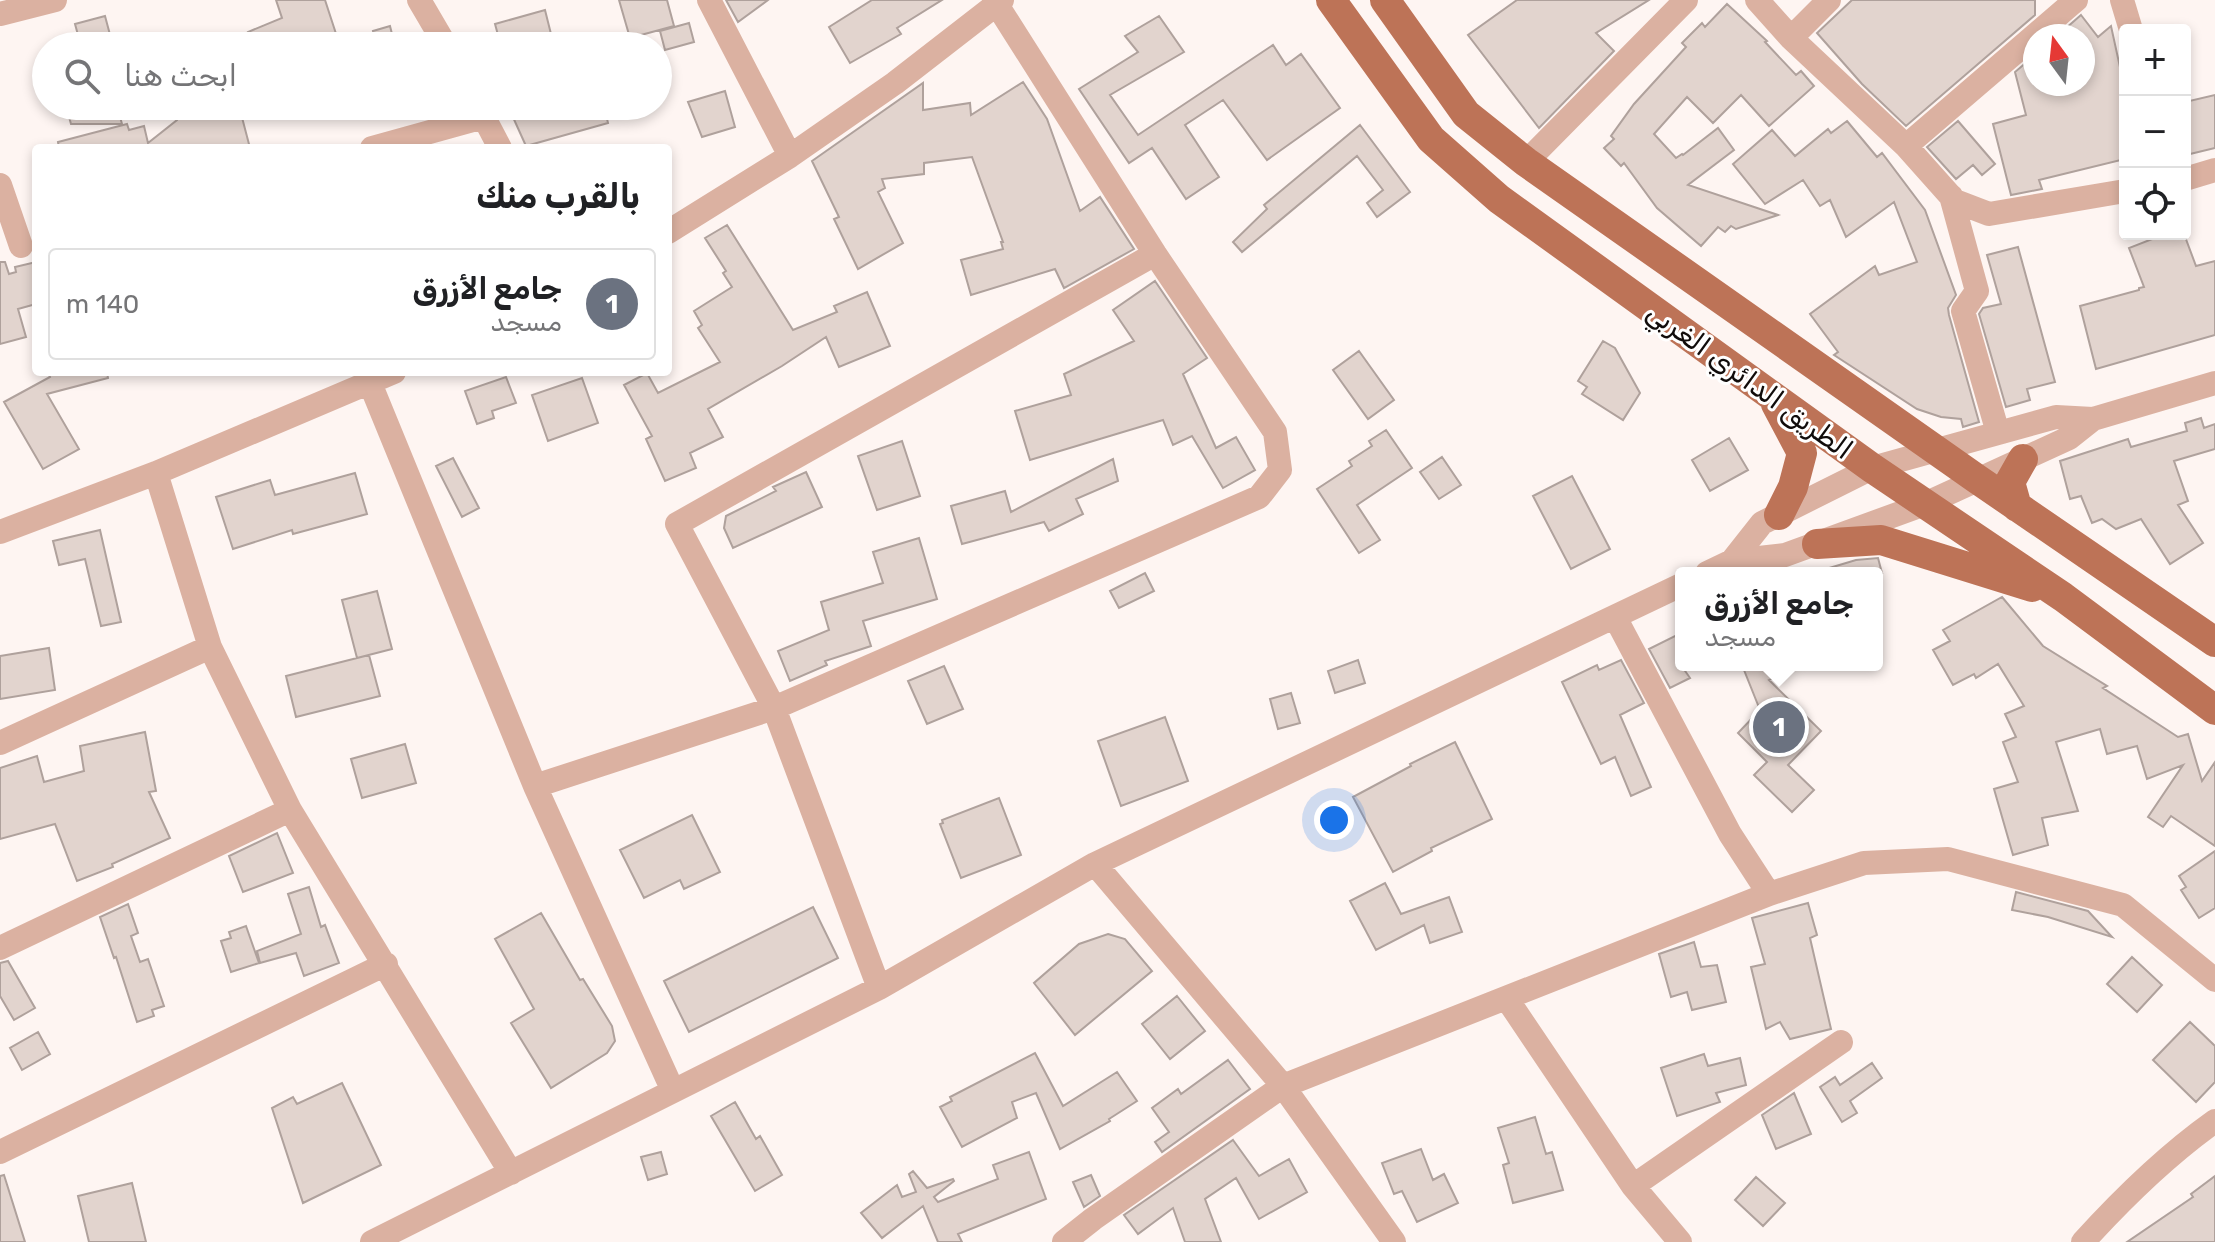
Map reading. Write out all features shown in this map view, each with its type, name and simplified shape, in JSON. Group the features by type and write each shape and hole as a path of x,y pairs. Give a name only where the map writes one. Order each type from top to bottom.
{"main road":[{"name":"الطريق الدائري الغربي","path":"1331,0 1431,139 1499,199 1872,468 2063,597 2215,710"},
{"name":"الطريق الدائري الغربي","path":"1385,0 1466,114 1526,162 1935,450 2215,642"},
{"path":"1771,395 1802,453 1793,487 1779,515"},
{"path":"2017,507 2010,482 2023,459"},
{"path":"1817,544 1881,540 2063,597"}],"street":[{"path":"0,14 55,0"},
{"path":"419,0 438,32"},
{"path":"709,0 790,156"},
{"path":"1526,162 1686,0"},
{"path":"1757,0 1791,38 1906,146 1955,201 1989,214 2119,192"},
{"path":"1791,38 1829,0"},
{"path":"2122,0 2129,24"},
{"path":"535,786 774,708 1259,497 1280,470 1275,432 1155,254 998,2 895,83 790,156 672,230"},
{"path":"1906,146 2065,3"},
{"path":"384,144 457,120"},
{"path":"485,120 498,144"},
{"path":"2191,177 2215,170"},
{"path":"0,185 19,247"},
{"path":"1951,196 1977,291 1963,311 1998,433"},
{"path":"879,988 774,708 677,524 1155,254"},
{"path":"0,532 156,473 385,376"},
{"path":"370,383 535,786 673,1091"},
{"path":"1732,561 1762,523 1872,468 2056,417 2093,419 2213,388"},
{"path":"1720,567 1732,561 1785,555 1925,504 2069,438 2093,419"},
{"path":"156,473 210,647 290,810 511,1173"},
{"path":"372,1242 879,988 1095,864 1675,588"},
{"path":"1615,617 1730,834 1769,894"},
{"path":"0,743 210,647"},
{"path":"0,948 290,810"},
{"path":"1064,1242 1283,1086 1769,894 1864,863 1948,859 2123,905 2215,980"},
{"path":"1095,864 1283,1086 1394,1242"},
{"path":"0,1152 386,964"},
{"path":"1507,999 1633,1186 1680,1242"},
{"path":"1633,1186 1841,1042"},
{"path":"2091,1239 2117,1205 2215,1121"}],"building":[{"path":"276,0 325,0 335,32 248,32 282,18"},
{"path":"619,0 667,0 674,26 652,32 628,32"},
{"path":"726,0 768,0 738,22"},
{"path":"872,0 942,0 897,28 901,34 850,63 829,27"},
{"path":"1517,0 1649,0 1596,33 1614,51 1539,128 1468,35"},
{"path":"1852,0 2035,0 2035,15 1906,126 1862,84 1817,33"},
{"path":"1727,4 1767,41 1796,75 1801,71 1814,86 1769,126 1741,95 1713,123 1687,97 1654,134 1676,158 1718,128 1734,150 1688,185 1778,215 1736,229 1731,226 1725,232 1718,227 1701,246 1657,208 1624,163 1621,166 1604,148 1614,139 1611,136 1634,104 1686,47 1682,43 1702,23 1705,27"},
{"path":"545,10 550,32 497,32 495,24"},
{"path":"2081,15 2088,24 2071,24"},
{"path":"105,16 109,32 77,32 75,24"},
{"path":"1159,16 1184,52 1110,95 1138,135 1273,45 1286,65 1301,54 1340,108 1267,160 1223,100 1185,125 1219,177 1186,199 1152,148 1129,163 1079,89 1138,52 1125,36"},
{"path":"689,23 694,42 672,48 672,32 660,31"},
{"path":"390,26 392,32 373,32"},
{"path":"2111,26 2119,63 2119,160 2039,180 2042,189 2011,195 1993,124 2026,115 2015,72 2023,65 2023,96 2095,96 2095,33 2098,37"},
{"path":"1023,82 1047,119 1080,211 1100,197 1134,249 1064,288 1055,269 971,295 961,260 1003,249 972,157 924,163 924,174 882,179 885,188 878,192 903,243 858,269 834,219 839,217 812,161 923,83 923,110 970,103 971,115"},
{"path":"725,91 735,127 702,137 688,102"},
{"path":"2215,95 2215,148 2191,154 2191,101"},
{"path":"70,120 121,120 122,124 71,124"},
{"path":"177,120 243,120 249,144 58,144 58,142 127,124 129,130 144,126 148,143"},
{"path":"514,120 607,120 608,123 525,144"},
{"path":"1847,121 1877,157 1882,153 1925,210 1956,295 1948,308 1949,315 1979,422 1963,427 1961,419 1941,417 1917,409 1834,355 1838,352 1810,314 1875,266 1879,275 1917,262 1894,202 1846,237 1830,200 1820,206 1803,180 1765,204 1733,164 1772,130 1795,156 1828,129 1831,133"},
{"path":"1958,121 1995,164 1982,175 1973,165 1956,179 1927,147"},
{"path":"1360,125 1410,192 1377,217 1367,203 1383,190 1357,156 1242,252 1233,242 1267,209 1264,205"},
{"path":"727,225 793,330 837,312 834,306 867,292 890,346 839,367 826,337 708,409 723,437 690,453 696,468 665,481 646,439 652,436 624,385 641,376 649,376 658,393 720,362 698,328 702,325 694,311 732,287 723,273 726,271 705,238"},
{"path":"2150,240 2186,240 2196,266 2215,261 2215,335 2096,369 2080,306 2144,287 2129,248"},
{"path":"2018,247 2055,382 2027,389 2030,400 2006,407 1979,314 1983,308 2001,304 1987,255"},
{"path":"0,262 5,262 9,274 16,272 15,267 32,263 32,305 18,309 26,337 0,344"},
{"path":"1155,281 1207,358 1183,374 1216,448 1236,437 1255,470 1223,488 1192,436 1173,445 1163,420 1030,460 1015,411 1071,395 1064,374 1134,341 1113,310"},
{"path":"1603,341 1615,348 1640,393 1623,420 1582,394 1587,387 1578,381"},
{"path":"1359,351 1394,400 1368,419 1333,370"},
{"path":"50,377 108,378 47,394 79,449 43,469 4,402"},
{"path":"506,377 516,403 492,411 494,418 477,424 465,391"},
{"path":"582,378 598,423 548,441 532,395"},
{"path":"2201,418 2204,428 2215,424 2215,449 2174,461 2188,501 2178,505 2203,543 2170,564 2141,519 2116,529 2102,519 2092,523 2081,496 2070,499 2060,461 2128,439 2131,447 2187,431 2185,423"},
{"path":"1386,430 1412,468 1357,505 1380,540 1359,553 1317,489 1352,466 1349,461 1372,446 1369,441"},
{"path":"1729,438 1748,470 1710,491 1692,460"},
{"path":"902,441 920,496 877,510 858,456"},
{"path":"1442,457 1461,485 1439,499 1420,472"},
{"path":"453,458 479,508 462,517 436,466"},
{"path":"1113,459 1118,481 1076,499 1083,514 1049,531 1044,522 962,544 951,506 1005,491 1011,512"},
{"path":"806,472 822,507 733,548 724,528 726,516 776,491 773,487"},
{"path":"355,473 367,514 293,534 292,530 233,549 216,497 270,480 275,495"},
{"path":"1572,476 1610,549 1571,569 1533,496"},
{"path":"100,530 121,622 101,626 85,559 59,565 53,541"},
{"path":"919,538 937,599 863,621 871,646 825,661 827,665 790,681 778,651 829,630 821,602 883,583 873,552"},
{"path":"1878,558 1880,567 1833,567"},
{"path":"1145,573 1154,591 1119,608 1110,591"},
{"path":"377,591 392,649 357,658 342,600"},
{"path":"2002,597 2043,646 2107,686 2103,688 2178,737 2188,734 2202,781 2215,762 2215,846 2171,816 2163,827 2148,817 2183,765 2147,779 2137,746 2107,754 2100,729 2056,742 2078,811 2042,818 2048,845 2013,855 1994,789 2018,782 2003,742 2016,737 2005,714 2024,706 1998,664 1976,678 1974,674 1953,685 1933,650 1950,641 1943,630"},
{"path":"1675,636 1675,671 1685,671 1690,678 1670,688 1649,649"},
{"path":"49,648 55,690 0,699 0,656"},
{"path":"369,655 380,696 296,717 286,676"},
{"path":"1358,660 1365,683 1335,693 1328,671"},
{"path":"1621,660 1644,703 1620,715 1651,787 1631,796 1615,757 1601,764 1562,682 1597,665 1599,670"},
{"path":"944,666 963,709 927,724 908,681"},
{"path":"1744,671 1790,671 1769,680 1821,731 1788,765 1814,790 1792,812 1754,775 1767,762 1738,733 1760,710"},
{"path":"1291,693 1300,723 1278,729 1270,699"},
{"path":"1165,717 1188,781 1121,806 1098,741"},
{"path":"145,732 156,791 149,792 170,838 112,864 113,867 77,881 55,824 0,839 0,768 37,756 44,782 84,771 80,746"},
{"path":"1455,742 1492,819 1431,848 1432,851 1393,872 1353,797"},
{"path":"405,744 416,783 362,798 351,759"},
{"path":"999,798 1021,855 961,878 940,824 942,820"},
{"path":"692,815 720,872 684,889 680,880 644,898 620,850"},
{"path":"277,833 293,873 243,892 229,856"},
{"path":"2215,851 2215,908 2199,918 2181,890 2186,887 2179,876"},
{"path":"1385,883 1401,914 1449,897 1462,932 1430,943 1424,925 1376,950 1350,901"},
{"path":"309,887 321,927 325,925 339,963 304,976 296,953 260,963 257,951 301,934 288,894"},
{"path":"2016,892 2088,911 2112,937 2048,917 2012,910"},
{"path":"1808,903 1817,935 1810,938 1831,1029 1790,1039 1780,1022 1766,1029 1751,967 1765,964 1752,918"},
{"path":"128,904 138,933 131,936 140,962 148,959 164,1006 152,1010 154,1016 137,1022 100,917"},
{"path":"813,907 838,958 689,1032 664,981"},
{"path":"541,913 580,980 583,979 612,1026 615,1041 607,1053 551,1088 511,1023 534,1009 495,939"},
{"path":"246,926 259,963 231,972 221,941 231,938 229,932"},
{"path":"1108,934 1125,939 1152,971 1075,1035 1034,983 1079,944"},
{"path":"1694,942 1701,967 1717,965 1726,1002 1692,1010 1687,992 1671,997 1659,954"},
{"path":"2132,957 2162,985 2137,1012 2107,984"},
{"path":"8,961 35,1008 14,1020 0,996 0,963"},
{"path":"1177,996 1205,1031 1170,1059 1142,1024"},
{"path":"2190,1022 2215,1046 2215,1082 2196,1102 2153,1060"},
{"path":"38,1032 50,1054 22,1070 10,1048"},
{"path":"1035,1053 1063,1106 1117,1072 1137,1101 1110,1121 1060,1149 1036,1093 1012,1102 1017,1118 962,1147 940,1107 952,1101 950,1097"},
{"path":"1704,1054 1708,1066 1740,1058 1746,1085 1716,1093 1720,1102 1677,1116 1661,1068"},
{"path":"1228,1060 1250,1089 1162,1152 1155,1142 1169,1132 1152,1108 1178,1089 1181,1094"},
{"path":"1872,1063 1882,1078 1850,1101 1857,1113 1842,1122 1820,1087 1835,1077 1840,1085"},
{"path":"342,1083 381,1165 303,1203 272,1108 293,1097 297,1104"},
{"path":"1794,1093 1811,1134 1776,1149 1762,1115"},
{"path":"735,1102 756,1139 760,1136 782,1175 755,1191 711,1116"},
{"path":"1535,1117 1546,1154 1552,1152 1563,1190 1513,1203 1503,1165 1509,1163 1498,1128"},
{"path":"1233,1140 1259,1176 1289,1159 1307,1192 1259,1219 1236,1178 1205,1199 1221,1242 1185,1242 1173,1208 1138,1234 1124,1215"},
{"path":"1421,1149 1433,1180 1444,1174 1458,1203 1417,1222 1402,1191 1394,1194 1382,1163"},
{"path":"661,1152 667,1174 648,1180 641,1157"},
{"path":"1029,1152 1046,1199 958,1234 962,1242 938,1242 923,1206 882,1238 861,1213 897,1185 902,1197 916,1192 909,1174 913,1171 927,1188 953,1179 934,1197 938,1202 998,1179 993,1165"},
{"path":"4,1175 25,1242 0,1242 0,1176"},
{"path":"1091,1175 1100,1196 1084,1207 1073,1182"},
{"path":"2215,1176 2215,1242 2127,1242 2193,1197 2191,1194"},
{"path":"1756,1177 1785,1203 1763,1226 1735,1200"},
{"path":"132,1183 146,1242 89,1242 78,1196"}],"place":[{"name":"جامع الأزرق","path":"1779,727"}]}
